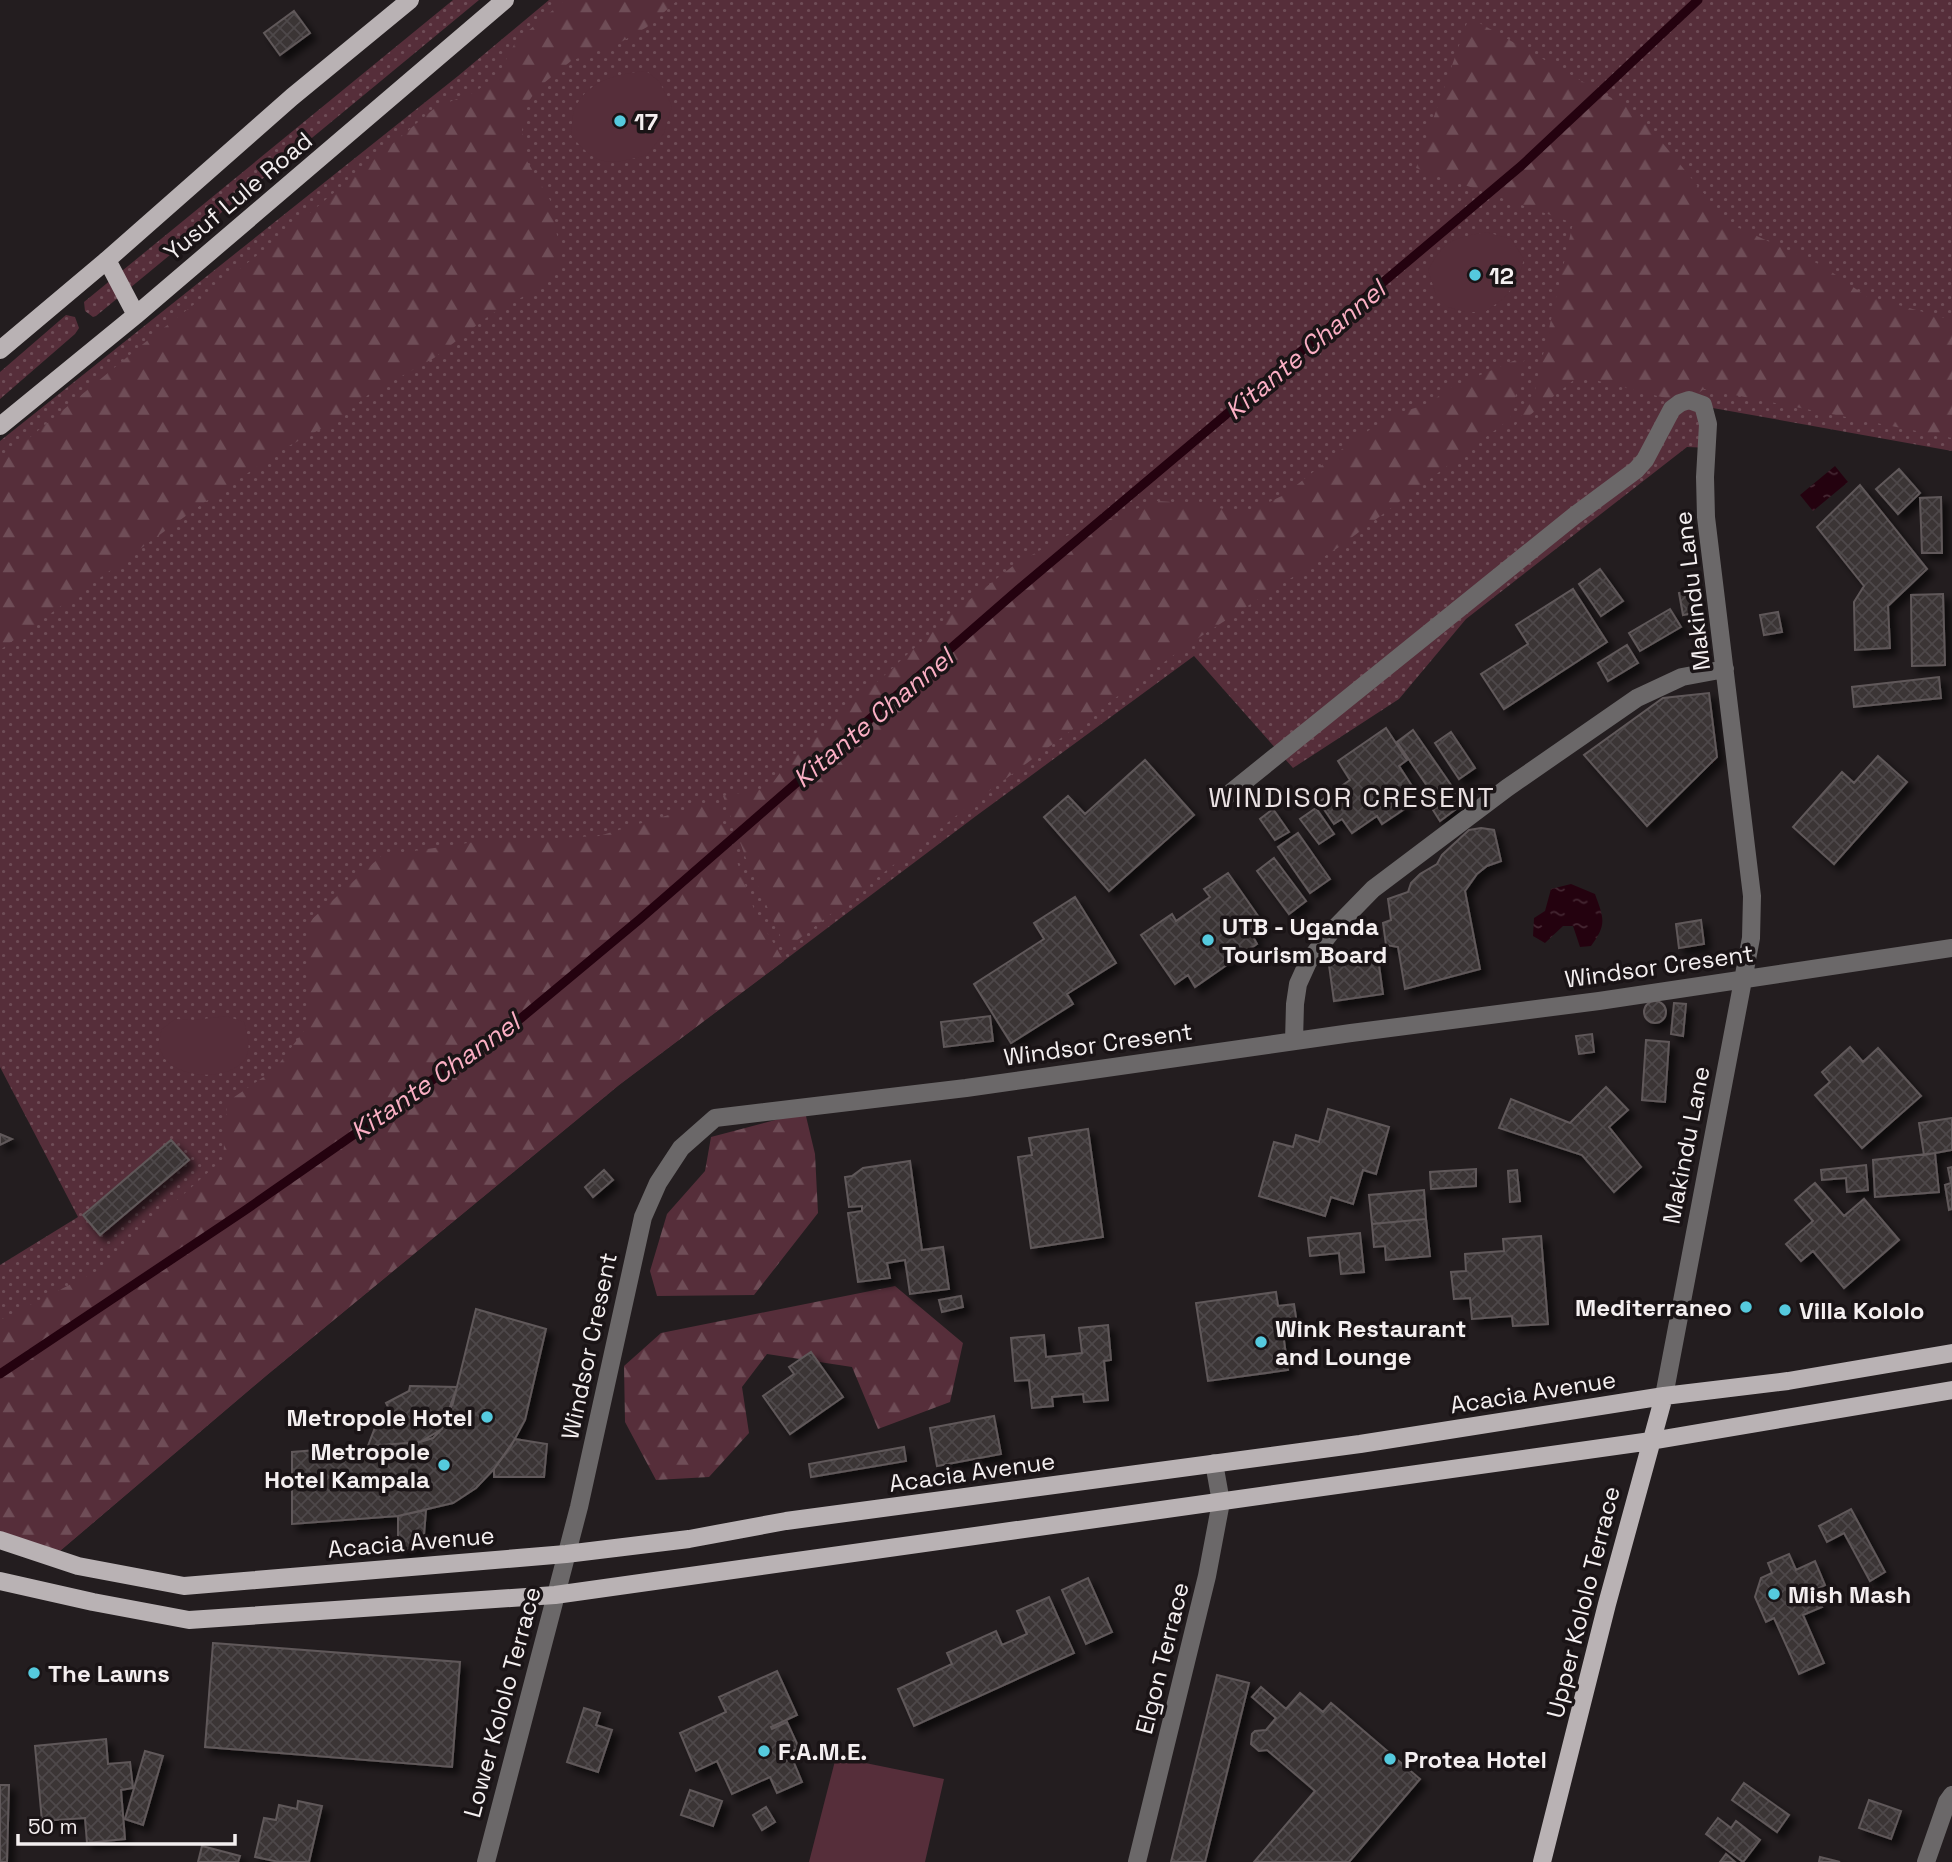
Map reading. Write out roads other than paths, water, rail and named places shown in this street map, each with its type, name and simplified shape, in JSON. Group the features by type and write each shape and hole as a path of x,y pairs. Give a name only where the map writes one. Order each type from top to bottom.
{"main road":[{"name":"Yusuf Lule Road","path":"0,349 107,260 292,97 410,0"},
{"name":"Yusuf Lule Road","path":"0,426 136,315 505,0"},
{"path":"107,260 136,315"},
{"name":"Acacia Avenue","path":"0,1541 78,1566 184,1586 566,1554 689,1539 786,1521 1360,1444 1664,1396 1788,1381 1952,1353"},
{"path":"0,1581 189,1620 555,1595 1651,1441 1952,1390"},
{"name":"Upper Kololo Terrace","path":"1542,1862 1600,1631 1664,1396"}],"street":[{"name":"Makindu Lane","path":"1224,798 1574,516 1636,470 1645,460 1672,408 1689,400 1703,405 1708,424 1706,517 1752,896 1751,938 1664,1396"},
{"path":"1294,1041 1298,984 1308,962 1331,932 1373,889 1507,788 1637,698 1682,677 1725,669"},
{"name":"Windsor Cresent","path":"566,1554 643,1217 658,1183 681,1148 715,1118 966,1088 1599,1001 1952,948"},
{"name":"Elgon Terrace","path":"1137,1862 1196,1628 1221,1502 1214,1463"},
{"name":"Lower Kololo Terrace","path":"486,1862 566,1554"},
{"path":"1926,1862 1947,1801 1952,1795"}],"water":[{"path":"1835,466 1848,482 1813,511 1800,495"},
{"path":"1571,884 1595,894 1602,926 1591,946 1580,947 1573,926 1563,926 1545,943 1533,936 1534,918 1545,911 1551,889"}],"waterway":[{"name":"Kitante Channel","path":"0,1374 244,1211 520,1019 640,919 1019,589 1521,166 1698,0"}],"place":[{"name":"17","path":"620,121"},
{"name":"12","path":"1475,275"},
{"name":"UTB - Uganda Tourism Board","path":"1208,940"},
{"name":"Mediterraneo","path":"1746,1307"},
{"name":"Villa Kololo","path":"1785,1310"},
{"name":"Wink Restaurant and Lounge","path":"1261,1342"},
{"name":"Metropole Hotel","path":"487,1417"},
{"name":"Metropole Hotel Kampala","path":"444,1465"},
{"name":"Mish Mash","path":"1774,1594"},
{"name":"The Lawns","path":"34,1673"},
{"name":"F.A.M.E.","path":"764,1751"},
{"name":"Protea Hotel","path":"1390,1759"}],"district":[{"name":"WINDISOR CRESENT","path":"1352,797"}]}
